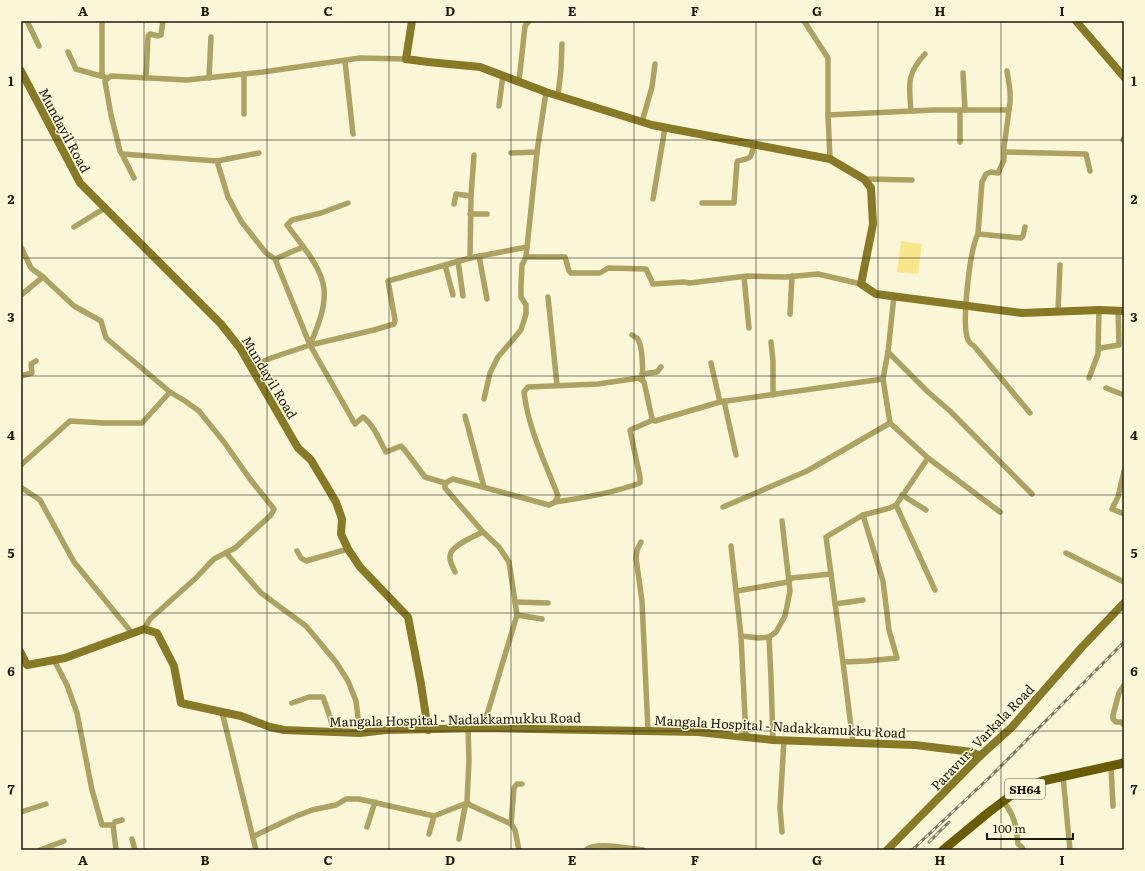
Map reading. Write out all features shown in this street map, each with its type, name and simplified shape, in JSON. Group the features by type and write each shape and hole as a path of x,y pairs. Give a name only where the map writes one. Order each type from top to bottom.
{"main road":[{"path":"412,21 406,59 480,67 546,92 642,122 665,128 830,159 864,179 871,188 873,224 861,284 876,294 1022,313 1121,310"},
{"path":"1076,21 1124,77"},
{"name":"Mundayil Road","path":"21,71 80,183 221,324 240,348 298,448 311,460 336,502 342,519 341,534 348,549 360,567 408,617 422,684 428,730"},
{"name":"Paravur - Varkala Road","path":"887,850 980,756 1012,727 1082,647 1124,604"},
{"path":"21,653 27,666 65,658 144,629"},
{"name":"Mangala Hospital - Nadakkamukku Road","path":"144,629 157,633 174,666 181,703 222,712 277,729 360,733 386,730 483,728 698,732 773,740 914,745 972,752 980,756"},
{"name":"SH64","path":"943,850 1013,794 1042,781 1124,763"}],"street":[{"path":"28,21 39,46"},
{"path":"102,21 102,76"},
{"path":"146,78 148,36 150,34 158,36 161,35 163,21"},
{"path":"519,81 525,26 529,21"},
{"path":"804,21 828,58 830,159"},
{"path":"209,78 211,37"},
{"path":"558,95 562,44"},
{"path":"68,52 76,69 108,78 111,76 187,80 244,74 360,58 406,59"},
{"path":"911,111 910,78 912,71 925,54"},
{"path":"345,61 353,134"},
{"path":"642,122 652,87 655,64"},
{"path":"1007,71 1010,87 1010,104 1004,160 998,173 991,172 986,174 982,182 978,234 974,240 968,281 966,305 968,341 974,346 1030,413"},
{"path":"960,142 963,73"},
{"path":"244,74 244,114"},
{"path":"499,106 503,75"},
{"path":"108,78 106,81 111,115 120,152 134,178"},
{"path":"484,399 490,373 498,357 521,330 526,314 526,306 521,297 522,265 526,257 537,152 546,92"},
{"path":"828,115 911,111 1009,110"},
{"path":"653,199 665,128"},
{"path":"702,203 710,204 734,202 737,162 738,160 750,158 754,144"},
{"path":"511,153 537,152"},
{"path":"1004,152 1086,154 1090,171"},
{"path":"122,154 217,161 259,153"},
{"path":"470,258 470,214 474,155"},
{"path":"217,161 228,197 241,222 266,253 275,259 310,345 355,424 363,417 368,421 374,428 376,435 386,452 401,446 424,477 445,483 453,479 549,505 555,502 590,497 618,491 640,483 630,430 653,420 663,419 722,402 884,379"},
{"path":"864,179 912,180"},
{"path":"454,204 456,194 471,196"},
{"path":"310,345 320,320 324,303 324,288 318,268 287,225 292,220 321,213 348,204"},
{"path":"74,227 105,208"},
{"path":"470,214 487,214"},
{"path":"978,234 1021,238 1025,227"},
{"path":"21,247 31,268 43,277 74,306 101,322 106,338 170,392 186,401 199,411 274,509 271,515 242,543 214,559 196,578 150,619 144,629"},
{"path":"275,259 303,247"},
{"path":"251,367 271,358 310,345 394,324 395,320 388,281 470,258 527,247"},
{"path":"479,256 487,299"},
{"path":"526,257 566,257 569,271 571,273 600,273 608,268 646,269 653,284 690,283 744,277 818,274 861,284"},
{"path":"458,261 463,296"},
{"path":"445,265 453,295"},
{"path":"1058,311 1060,266"},
{"path":"790,314 792,276"},
{"path":"21,295 43,277"},
{"path":"744,277 749,328"},
{"path":"894,296 884,379 890,422 928,458 1000,512"},
{"path":"548,297 557,385"},
{"path":"1089,378 1098,354 1099,310"},
{"path":"1101,348 1119,345 1121,310"},
{"path":"632,335 638,339 639,342 642,377 653,420"},
{"path":"771,342 773,361 773,395"},
{"path":"888,352 928,392 950,411 1032,494"},
{"path":"21,376 32,373 31,364 36,362"},
{"path":"711,363 736,454"},
{"path":"555,502 558,496 532,429 524,392 528,387 593,384 639,378 657,372 661,367"},
{"path":"1106,388 1124,395"},
{"path":"21,465 70,421 104,424 142,423 170,392"},
{"path":"465,416 484,487"},
{"path":"723,507 807,471 890,422"},
{"path":"853,743 826,537 863,515 896,505 928,458"},
{"path":"1124,471 1118,497 1112,509 1124,514"},
{"path":"445,483 445,488 483,532 499,547 509,562 517,615 483,728"},
{"path":"21,488 40,500 74,562 132,633"},
{"path":"902,495 926,510"},
{"path":"896,505 935,590"},
{"path":"843,662 897,658 889,630 883,580 863,515"},
{"path":"742,636 759,638 769,637 776,632 785,616 790,591 782,521"},
{"path":"455,572 449,558 451,552 456,546 483,532"},
{"path":"641,542 637,550 636,558 642,601 648,731"},
{"path":"731,546 742,636 746,738"},
{"path":"297,551 301,558 306,561 348,549"},
{"path":"226,553 261,593 306,626 336,662 348,681 356,701 360,733"},
{"path":"1066,553 1124,582"},
{"path":"737,591 788,582 792,578 831,574"},
{"path":"835,604 863,600"},
{"path":"515,602 548,603"},
{"path":"517,615 542,619"},
{"path":"769,637 772,678 773,740"},
{"path":"54,660 67,685 77,713 92,790 102,825 113,825 115,822 122,820"},
{"path":"1124,685 1119,693 1113,719 1124,725"},
{"path":"292,703 306,698 323,697 334,732"},
{"path":"222,712 254,836 256,850"},
{"path":"459,839 467,803 469,760 468,729"},
{"path":"782,832 780,808 784,740"},
{"path":"1112,766 1113,806"},
{"path":"1063,776 1070,850"},
{"path":"511,824 514,788 517,784 522,784"},
{"path":"254,836 294,817 312,810 336,805 346,799 359,799 375,802 434,816 467,803 511,824 515,830 520,850"},
{"path":"1003,801 1010,810 1016,822 1018,844 1023,850"},
{"path":"367,827 375,802"},
{"path":"21,812 46,804"},
{"path":"429,834 434,816"},
{"path":"113,825 116,850"},
{"path":"132,839 135,850"},
{"path":"40,850 64,841"},
{"path":"586,850 590,847 598,845 643,850"}],"shaded area":[{"path":"901,241 922,244 918,274 897,272"}],"railway":[{"path":"912,850 991,776 1124,642"},
{"path":"929,842 949,822"}]}
